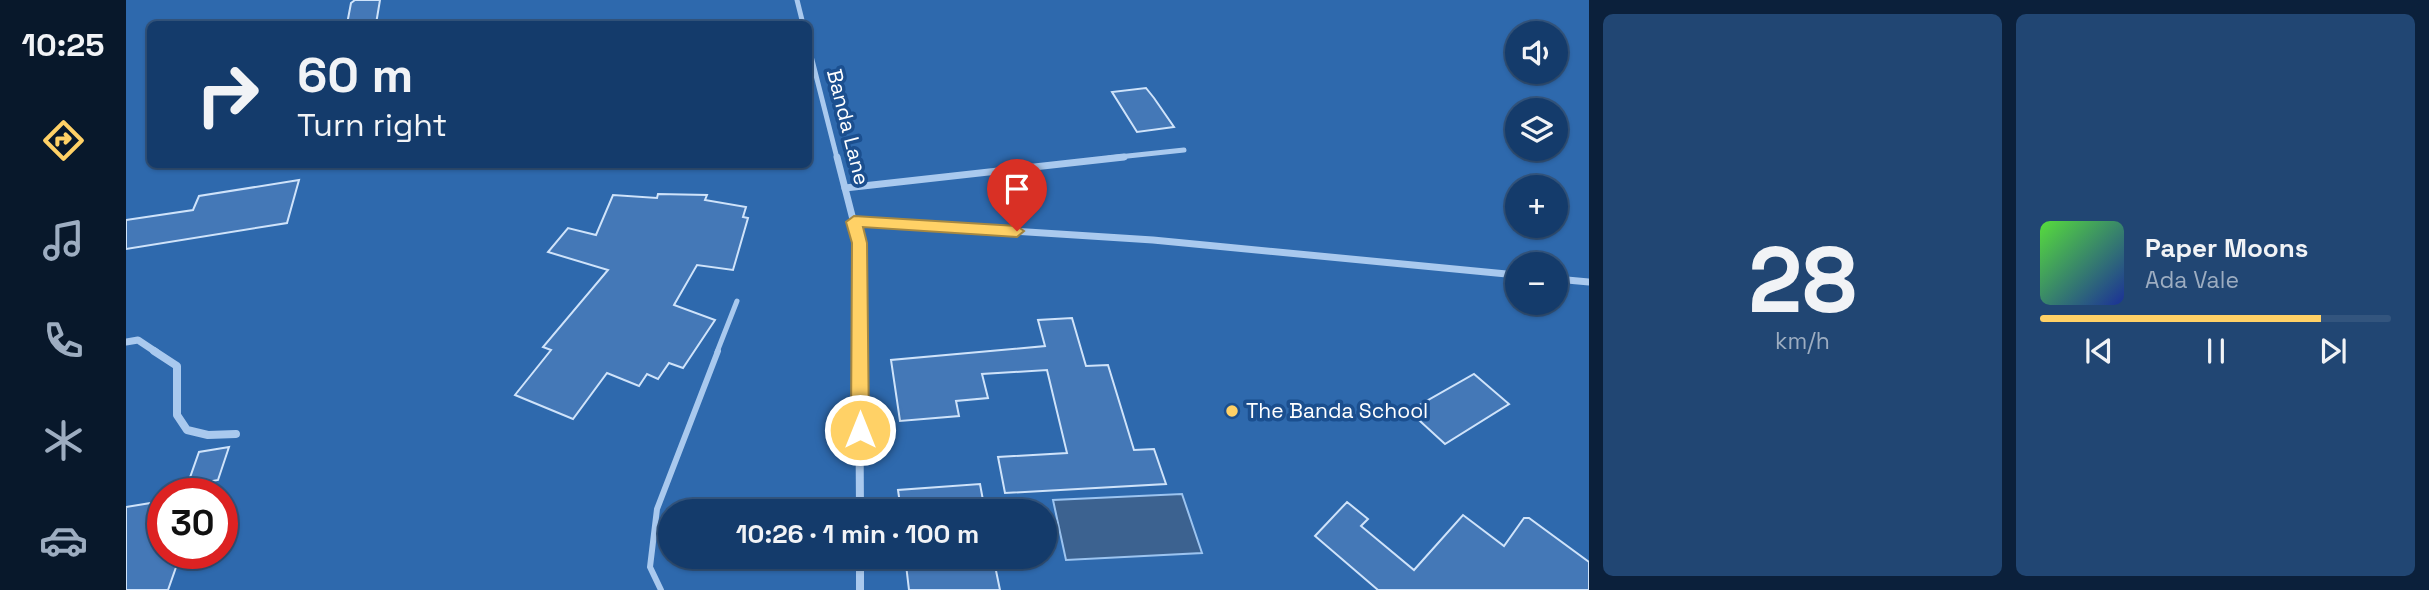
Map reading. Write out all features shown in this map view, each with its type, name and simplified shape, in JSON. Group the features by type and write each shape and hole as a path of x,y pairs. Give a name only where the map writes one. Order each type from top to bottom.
{"street":[{"path":"797,0 802,21"},
{"name":"Banda Lane","path":"812,60 859,243 860,499"},
{"path":"845,188 1184,150"},
{"path":"854,222 1153,240 1505,274"},
{"path":"1568,280 1589,282"},
{"path":"126,342 138,340 177,366 177,415 187,429 208,435 236,434"},
{"path":"860,569 860,590"}],"lane":[{"path":"661,590 650,567 657,509 737,302"}],"shaded area":[{"path":"126,0 1589,0 1589,590 126,590"},
{"path":"1182,494 1202,553 1066,560 1057,518 1057,500"}],"building":[{"path":"355,0 380,0 376,21 348,21 351,3"},
{"path":"1146,88 1174,127 1137,132 1112,92"},
{"path":"299,180 287,223 126,249 126,220 193,210 199,196"},
{"path":"658,194 707,195 705,200 746,207 743,217 748,218 733,270 697,265 674,305 715,320 683,368 669,363 658,379 647,374 639,386 607,373 573,419 515,395 551,350 543,347 608,270 548,252 568,228 596,235 613,195 657,198"},
{"path":"1072,318 1086,366 1108,365 1134,450 1154,449 1166,484 1005,493 998,457 1067,453 1047,370 982,374 988,398 956,401 959,416 900,421 891,360 1045,346 1038,320"},
{"path":"1474,374 1509,404 1445,444 1409,411"},
{"path":"229,447 219,478 190,478 199,452"},
{"path":"980,484 983,499 899,499 898,490"},
{"path":"1347,502 1368,519 1361,526 1414,570 1463,515 1504,546 1524,518 1529,518 1589,562 1589,590 1378,590 1315,536"},
{"path":"147,504 147,569 175,569 168,590 126,590 126,507"},
{"path":"907,569 996,569 1000,590 909,590"}],"place":[{"name":"The Banda School","path":"1232,411"}],"route":[{"path":"860,430 859,243 854,222 1017,231"}]}
